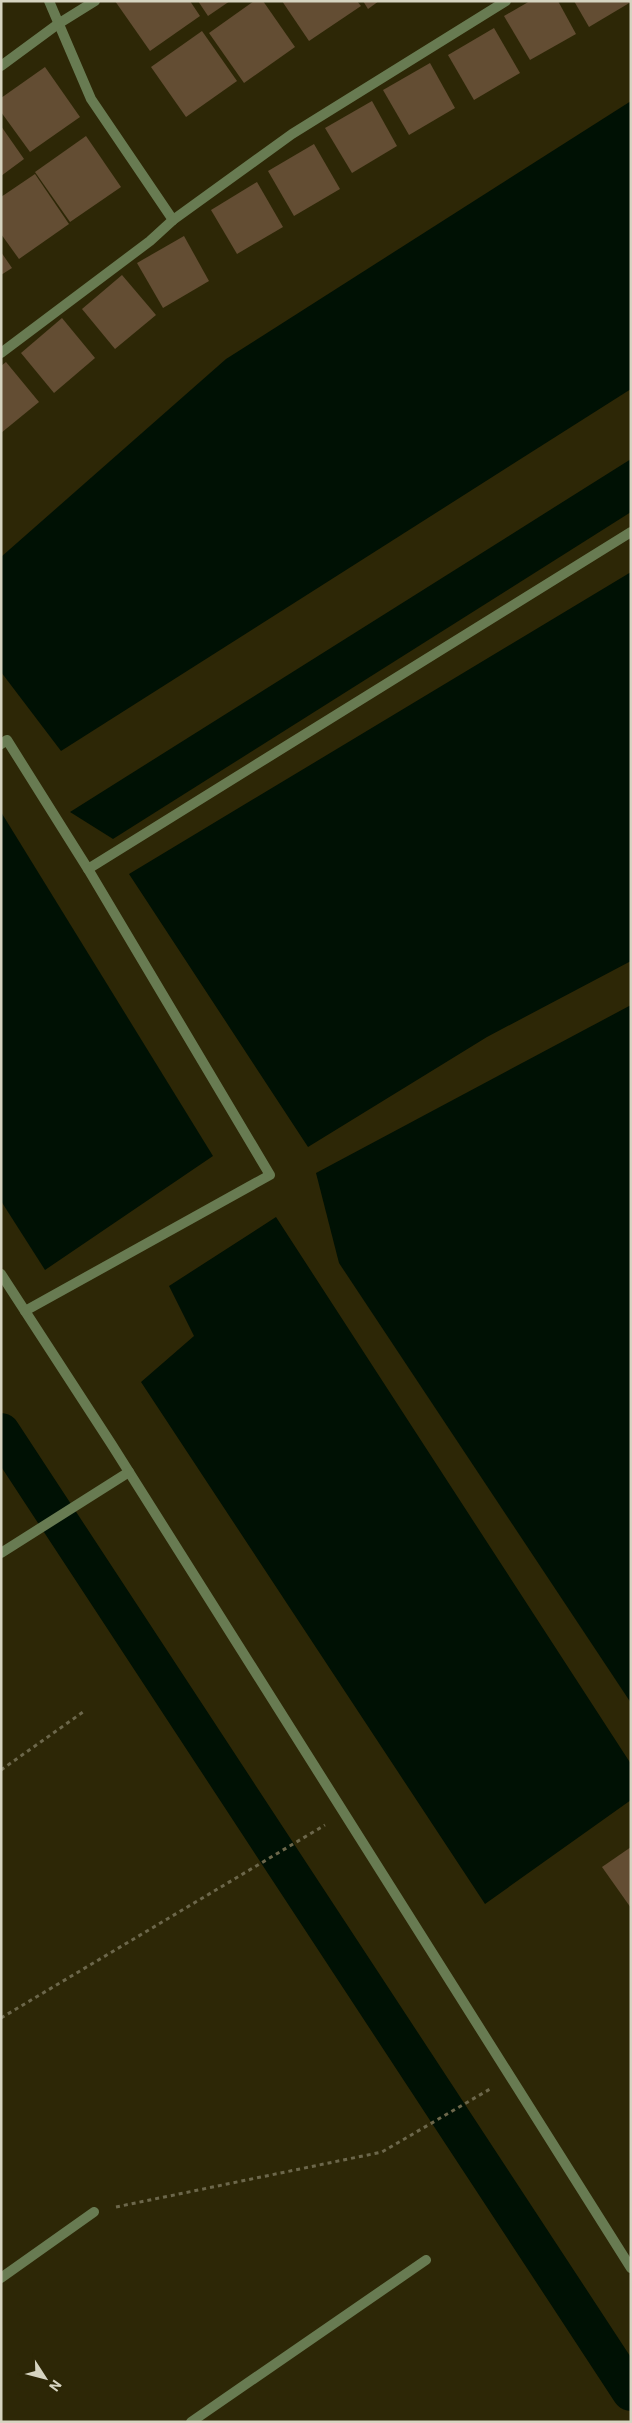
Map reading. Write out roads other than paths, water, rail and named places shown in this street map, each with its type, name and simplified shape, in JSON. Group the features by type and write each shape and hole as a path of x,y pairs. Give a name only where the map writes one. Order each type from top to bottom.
{"street":[{"path":"49,1 91,99 173,220"},
{"path":"1,66 58,24 95,1"},
{"path":"1,353 150,241 173,220 292,134 506,1"},
{"path":"88,869 631,532"},
{"path":"1,744 7,740 88,869 270,1174 25,1311"},
{"path":"1,1274 129,1472 631,2268"},
{"path":"1,1553 129,1472"},
{"path":"1,2278 94,2212"},
{"path":"191,2422 426,2260"}],"waterway":[{"path":"1,1432 631,2392"}]}
